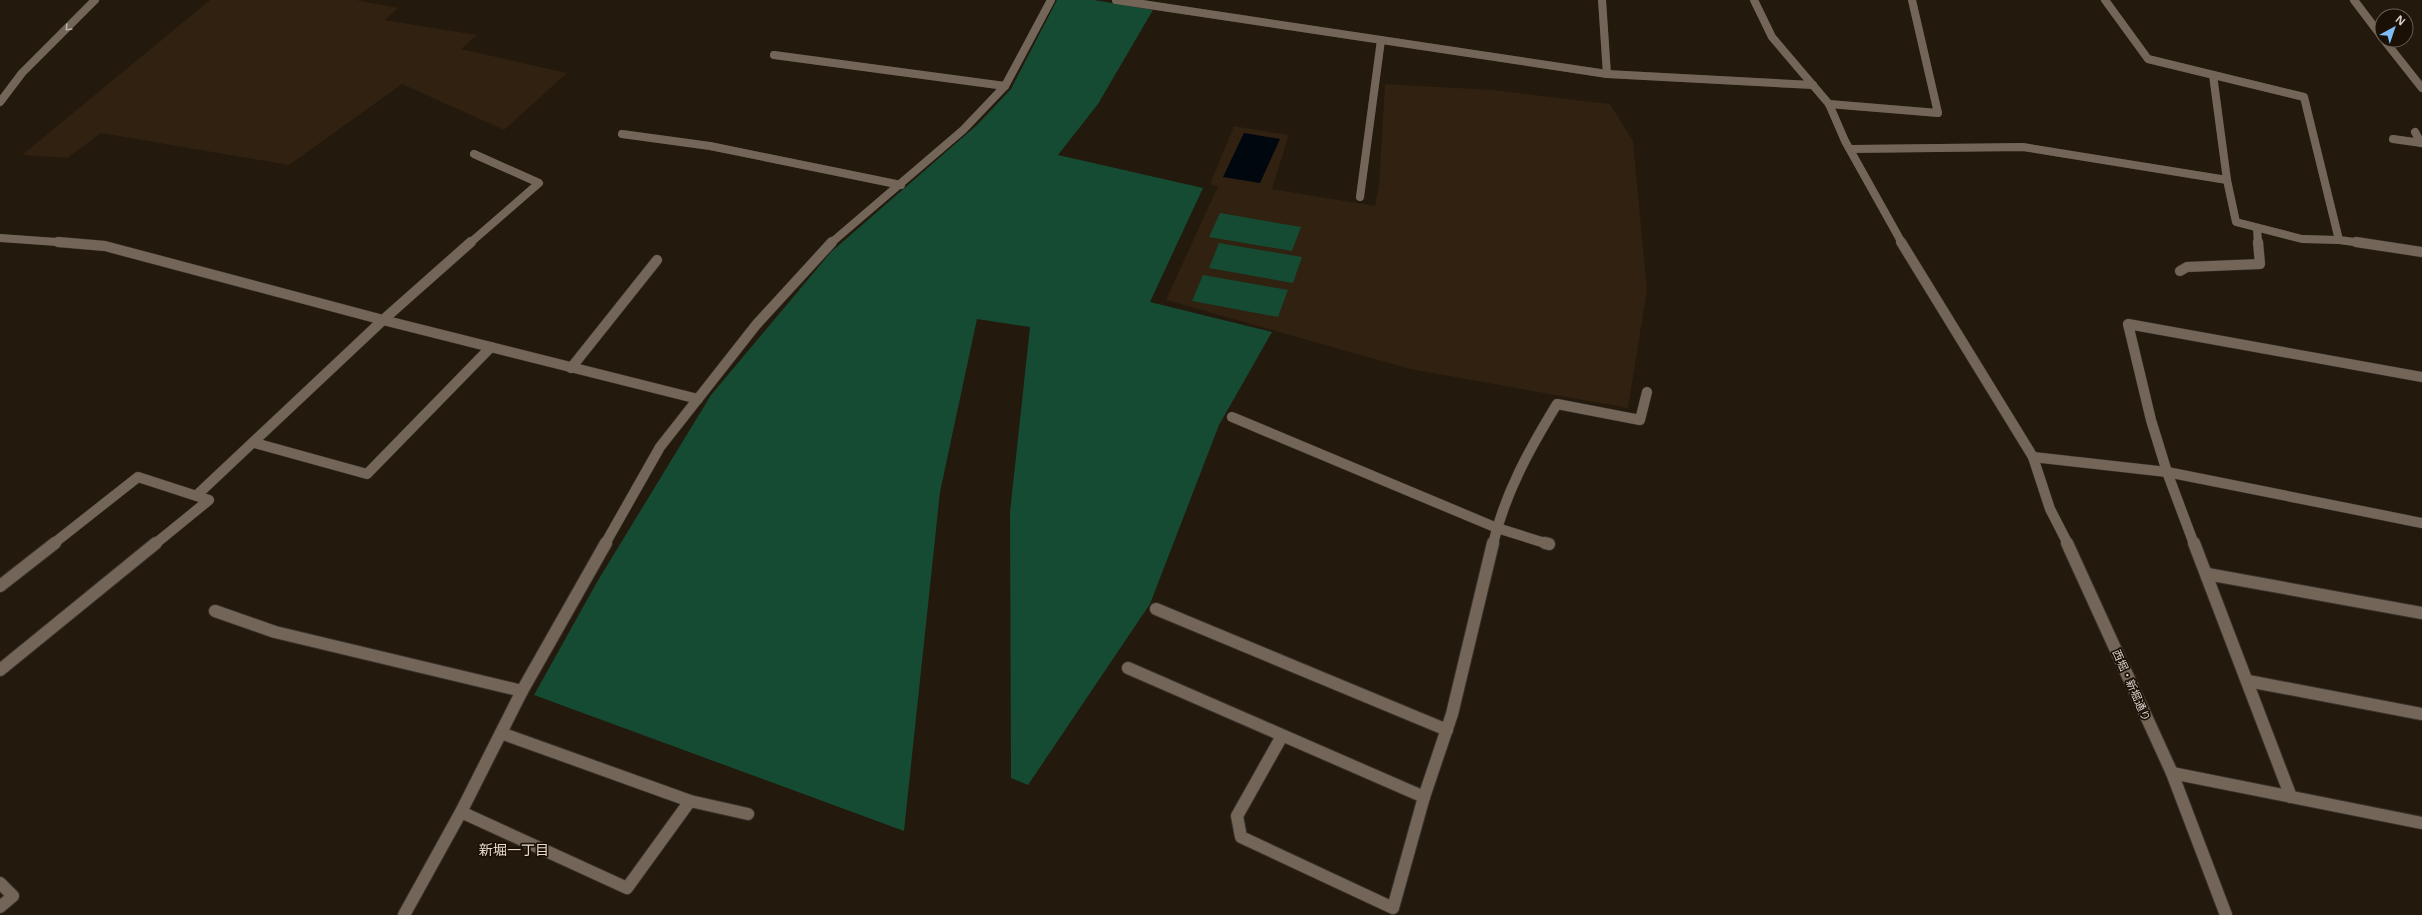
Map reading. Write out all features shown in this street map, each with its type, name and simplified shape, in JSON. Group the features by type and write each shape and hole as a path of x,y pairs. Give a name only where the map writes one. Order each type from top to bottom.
{"street":[{"path":"0,102 22,73 95,0"},
{"path":"404,915 460,812 522,691 660,447 756,325 827,247 901,185 963,130 1005,86 1051,0"},
{"path":"1116,0 1607,74 1813,85"},
{"path":"1167,8 1172,0"},
{"path":"1602,0 1607,74"},
{"name":"西堀・新堀通り","path":"1754,0 1772,37 1829,104 1851,150 1910,258 2033,457 2050,509 2083,573 2172,773 2226,915"},
{"path":"1829,104 1938,113 1912,0"},
{"path":"2105,0 2148,59 2304,97 2339,240"},
{"path":"2354,0 2374,26"},
{"path":"1360,197 1381,40"},
{"path":"2390,48 2422,88"},
{"path":"774,55 1005,86"},
{"path":"2214,75 2227,180 2236,222 2302,239 2339,240 2422,252"},
{"path":"2415,132 2421,143"},
{"path":"622,134 710,146 901,185"},
{"path":"2393,138 2421,143"},
{"path":"1851,150 2023,147 2227,180"},
{"path":"197,495 255,443 383,320 539,183 474,154"},
{"path":"2180,271 2187,268 2260,264 2257,228"},
{"path":"0,238 105,246 491,348 698,399"},
{"path":"571,368 657,260"},
{"path":"2291,797 2167,472 2151,420 2128,324 2422,377"},
{"path":"255,443 367,474 491,348"},
{"path":"1282,736 1237,816 1241,838 1393,908 1424,797 1447,730 1497,528 1523,461 1557,404 1640,420 1647,392"},
{"path":"1232,417 1497,528 1549,544"},
{"path":"2033,457 2167,472 2422,523"},
{"path":"0,670 209,500 138,477 1,583"},
{"path":"2207,574 2422,613"},
{"path":"1156,609 1447,730"},
{"path":"215,611 275,632 522,691"},
{"path":"1128,668 1424,797"},
{"path":"2248,681 2422,714"},
{"path":"501,733 690,801 748,814"},
{"path":"2172,773 2422,822"},
{"path":"460,812 627,888 690,801"},
{"path":"0,883 12,896 0,907"}],"shaded area":[{"path":"210,0 356,0 398,8 385,20 477,35 461,49 567,73 504,130 402,84 289,165 101,133 67,158 22,155"},
{"path":"1385,84 1493,90 1610,104 1633,141 1647,290 1628,408 1410,369 1166,300 1218,186 1210,184 1234,126 1289,135 1272,189 1375,206 1379,184"},
{"path":"1244,133 1280,139 1260,183 1223,177"}],"green space":[{"path":"1057,0 1094,0 1153,10 1098,104 1058,155 1203,188 1150,302 1272,332 1219,425 1150,604 1028,785 1011,778 1010,512 1030,327 977,319 940,492 904,831 534,695 597,582 711,395 831,252 977,125 1011,89"},
{"path":"1220,213 1301,227 1292,251 1209,237"},
{"path":"1219,243 1302,257 1293,283 1209,268"},
{"path":"1203,275 1288,290 1278,317 1192,301"}],"district":[{"name":"新堀一丁目","path":"514,849"}]}
